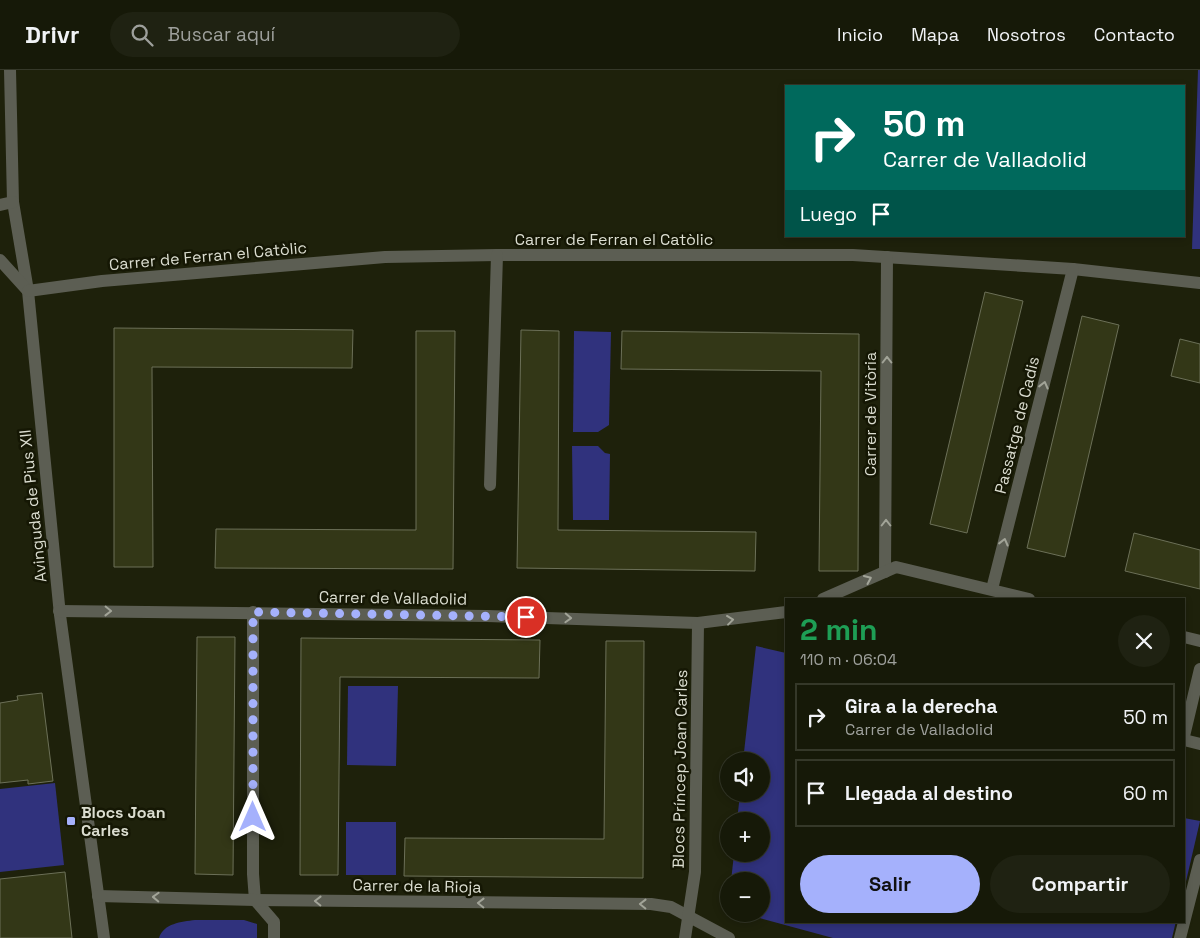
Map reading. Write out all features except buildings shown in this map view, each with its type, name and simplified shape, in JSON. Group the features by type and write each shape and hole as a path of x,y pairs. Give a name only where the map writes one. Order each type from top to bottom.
{"street":[{"name":"Avinguda de Pius XII","path":"10,70 6,203 28,291 59,611 104,938"},
{"name":"Carrer de Ferran el Catòlic","path":"28,291 102,281 385,257 497,255 887,257 1074,269 1200,283"},
{"path":"490,485 497,255"},
{"name":"Carrer de Vitòria","path":"885,572 887,257"},
{"path":"0,260 28,291"},
{"name":"Passatge de Cadis","path":"992,590 1074,269"},
{"path":"826,598 896,567 1025,598"},
{"name":"Carrer de Valladolid","path":"59,611 487,616 698,623 785,612"},
{"path":"253,612 253,874 255,900 274,922 274,938"},
{"name":"Blocs Príncep Joan Carles","path":"685,938 690,916 695,872 698,623"},
{"path":"1185,637 1200,641"},
{"path":"1185,732 1200,669"},
{"path":"1185,740 1200,744"},
{"path":"1185,918 1200,860"},
{"name":"Carrer de la Rioja","path":"98,896 255,900 651,904 671,907 729,938"},
{"path":"1180,938 1184,923"}],"shaded area":[{"path":"1198,70 1200,70 1200,249 1192,249"},
{"path":"574,331 611,332 609,425 598,432 573,432"},
{"path":"572,446 598,446 605,453 610,454 609,520 573,520"},
{"path":"756,646 785,653 785,923 1176,923 1172,938 833,938 770,921 770,872 732,872 733,862 770,862 770,812 738,812 739,802 770,802 770,752 744,752"},
{"path":"348,686 398,686 396,766 347,765"},
{"path":"55,783 64,865 0,872 0,789"},
{"path":"1185,818 1200,821 1185,886"},
{"path":"346,822 396,822 396,875 346,875"},
{"path":"195,920 244,920 257,924 257,938 159,938 161,933 169,926"}],"place":[{"name":"Blocs Joan Carles","path":"71,821"}],"route":[{"path":"253,817 253,612 526,617"}]}
